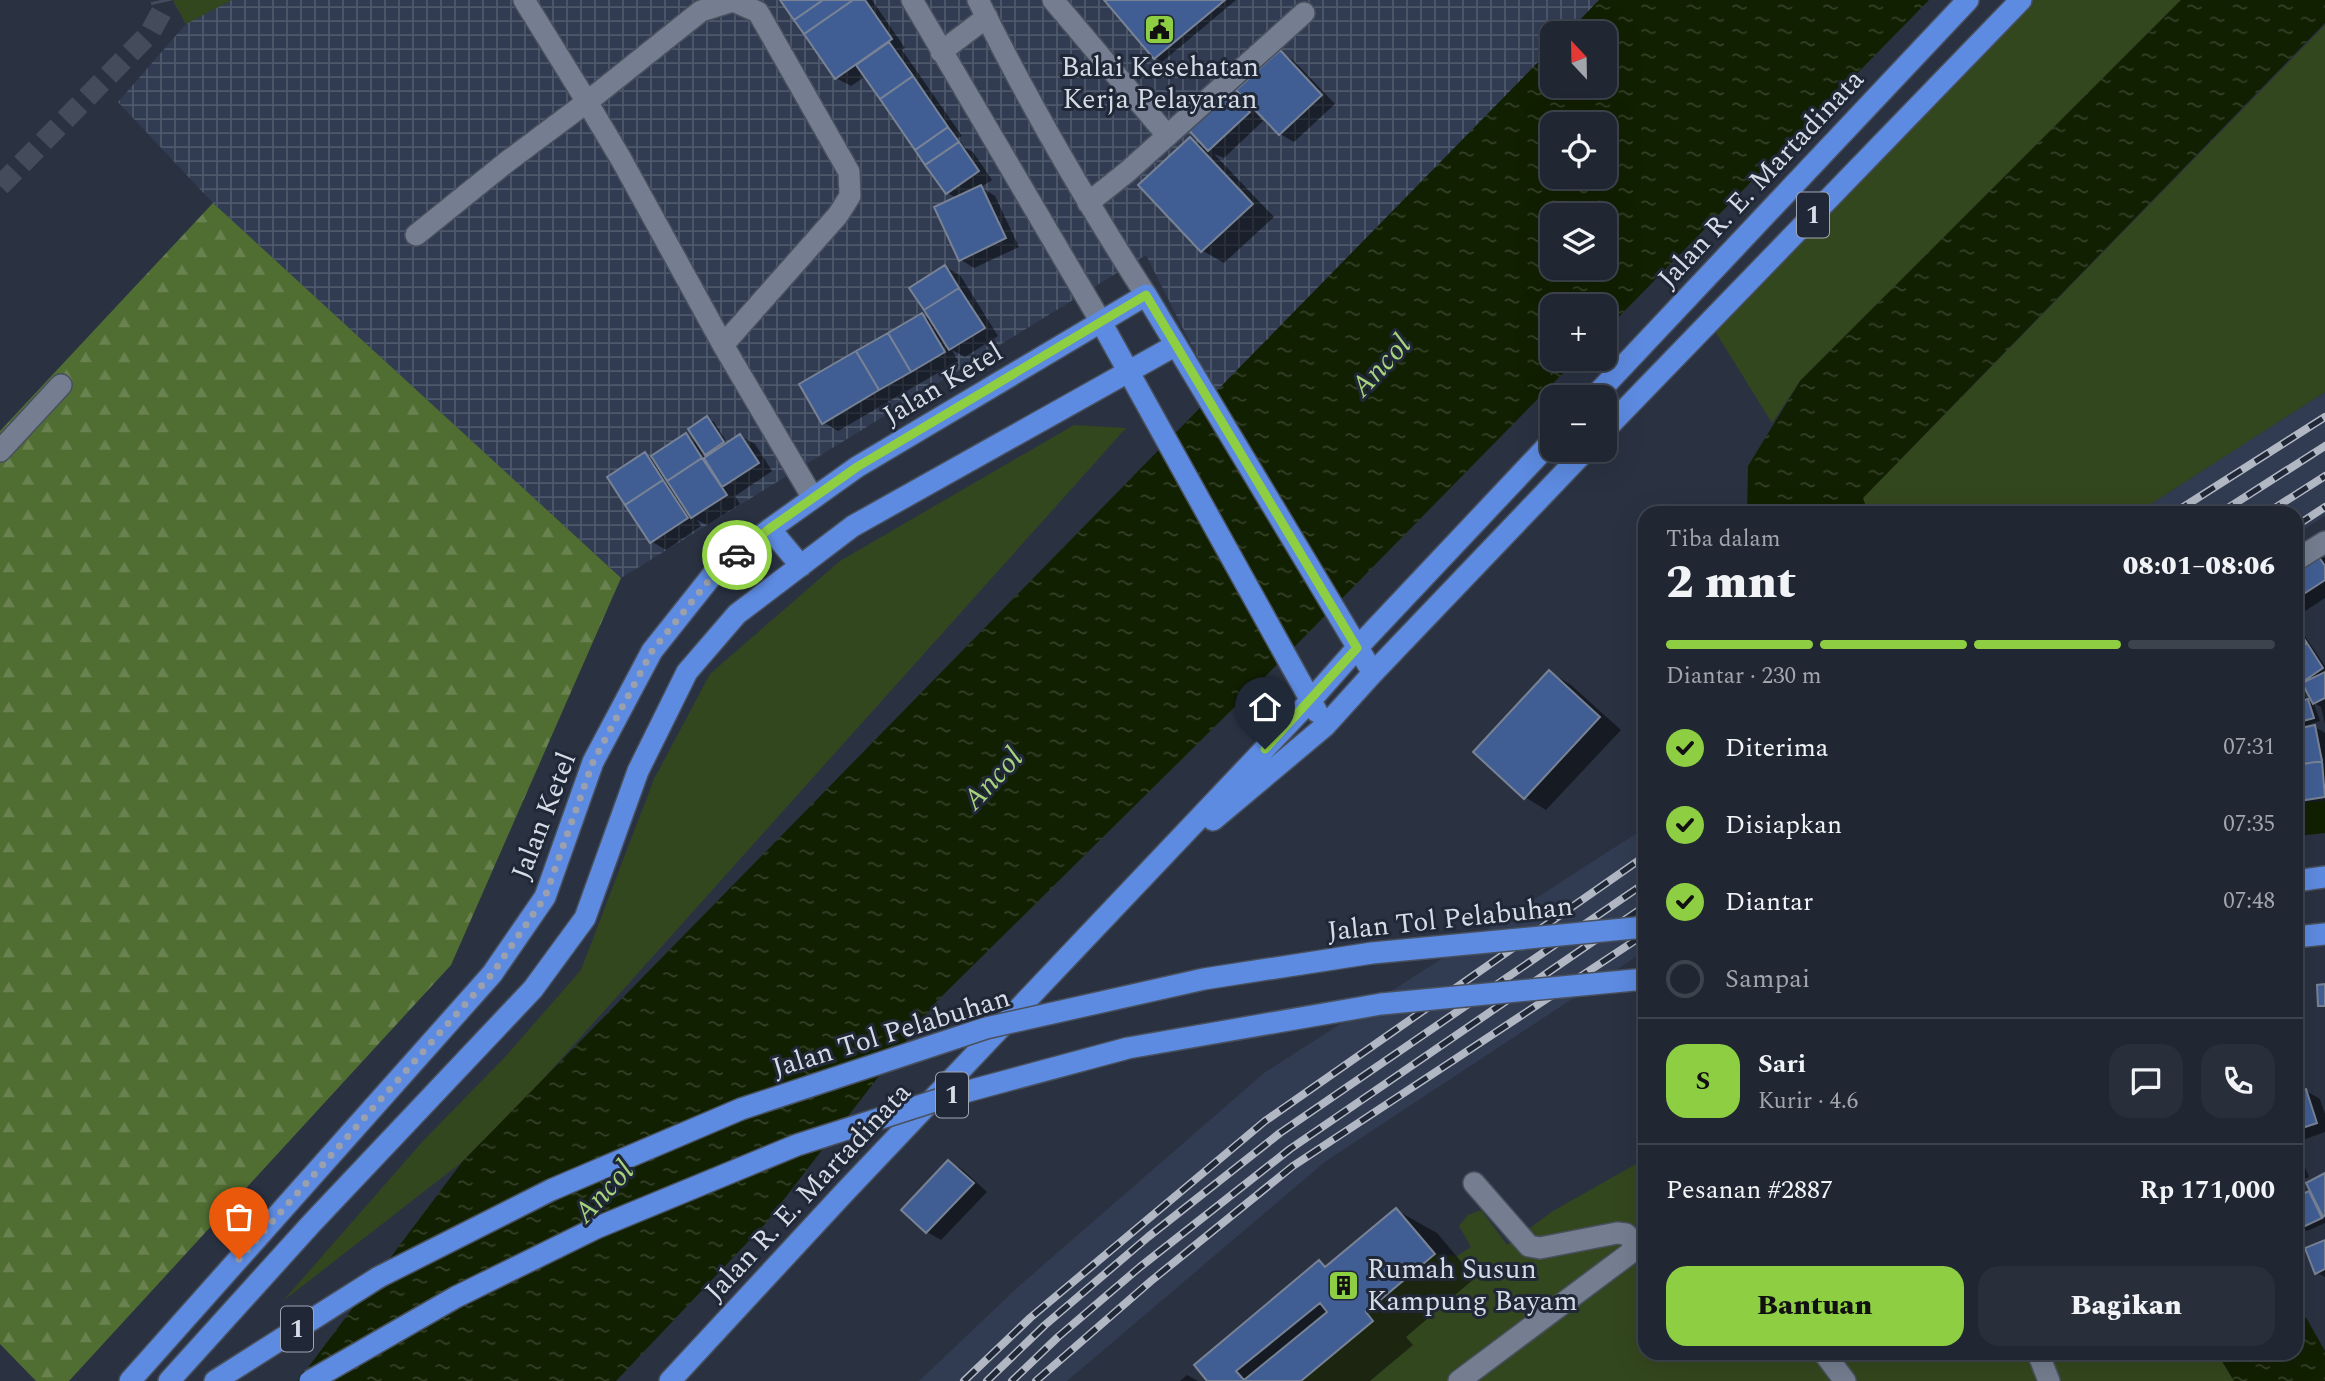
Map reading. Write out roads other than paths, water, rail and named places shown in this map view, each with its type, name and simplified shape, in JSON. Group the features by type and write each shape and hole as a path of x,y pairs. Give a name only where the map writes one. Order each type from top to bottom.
{"highway":[{"name":"Jalan R. E. Martadinata","path":"1605,385 1968,0"},
{"name":"1","path":"1617,418 2021,0"},
{"name":"Jalan Ketel","path":"130,1381 492,974 545,897 593,762 652,651 715,573 769,529 857,467 1146,295"},
{"path":"1146,295 1373,673"},
{"path":"1101,322 1325,726"},
{"path":"169,1381 533,989 586,918 638,771 687,673 737,614 853,526 1176,345"},
{"name":"Jalan R. E. Martadinata","path":"670,1381 833,1204 1540,455"},
{"name":"Jalan R. E. Martadinata","path":"1131,889 1325,726 1575,462"},
{"path":"769,529 801,566"},
{"path":"2303,880 2325,877"},
{"name":"Jalan Tol Pelabuhan","path":"215,1381 379,1277 551,1190 741,1109 986,1028 1204,979 1372,953 1638,928"},
{"path":"2303,936 2325,934"},
{"name":"1","path":"310,1381 456,1297 596,1228 797,1145 950,1096 1128,1048 1381,1004 1638,980"}],"street":[{"path":"524,0 621,159 723,345 813,498"},
{"path":"912,0 1101,322"},
{"path":"1054,0 1166,134"},
{"path":"416,235 508,160 587,103 701,12 733,1 758,12 849,172 850,196 838,215 723,345"},
{"path":"941,52 982,9 1035,112 1146,295"},
{"path":"1088,203 1304,13"},
{"path":"0,451 61,386"},
{"path":"2303,556 2325,542"},
{"path":"1474,1183 1529,1246 1540,1248 1617,1233 1626,1234 1638,1242"},
{"path":"1459,1381 1638,1247"},
{"path":"1829,1360 1845,1381"},
{"path":"2041,1360 2049,1381"}],"water":[{"name":"Ancol","path":"1599,0 1929,0 1617,319 1617,294 1540,294 1540,371 1565,371 1551,385 1540,385 1540,397 1262,680 936,1002 765,1224 616,1381 298,1381 462,1162 1540,60 1540,98 1617,98 1617,21 1579,21"},
{"path":"2181,0 2325,0 2325,23 1863,498 1866,506 1747,506 1748,466 1800,381"},
{"path":"2303,1312 2325,1351 2325,1381 2234,1381 2221,1360 2303,1360"}],"waterway":[{"path":"2303,819 2325,817"}],"tunnel":[{"path":"0,186 150,33 163,9 161,0"}],"railway":[{"path":"2185,506 2325,417"},
{"path":"2231,506 2325,446"},
{"path":"2278,506 2325,476"},
{"path":"2303,521 2325,507"},
{"path":"964,1381 1030,1318 1265,1121 1638,861"},
{"path":"987,1381 1045,1325 1148,1237 1280,1133 1638,888"},
{"path":"1012,1381 1058,1337 1140,1267 1290,1149 1638,911"},
{"path":"1036,1381 1151,1281 1293,1166 1638,939"}],"place":[{"name":"Balai Kesehatan Kerja Pelayaran","path":"1160,30"},
{"name":"Rumah Susun Kampung Bayam","path":"1344,1285"}]}
